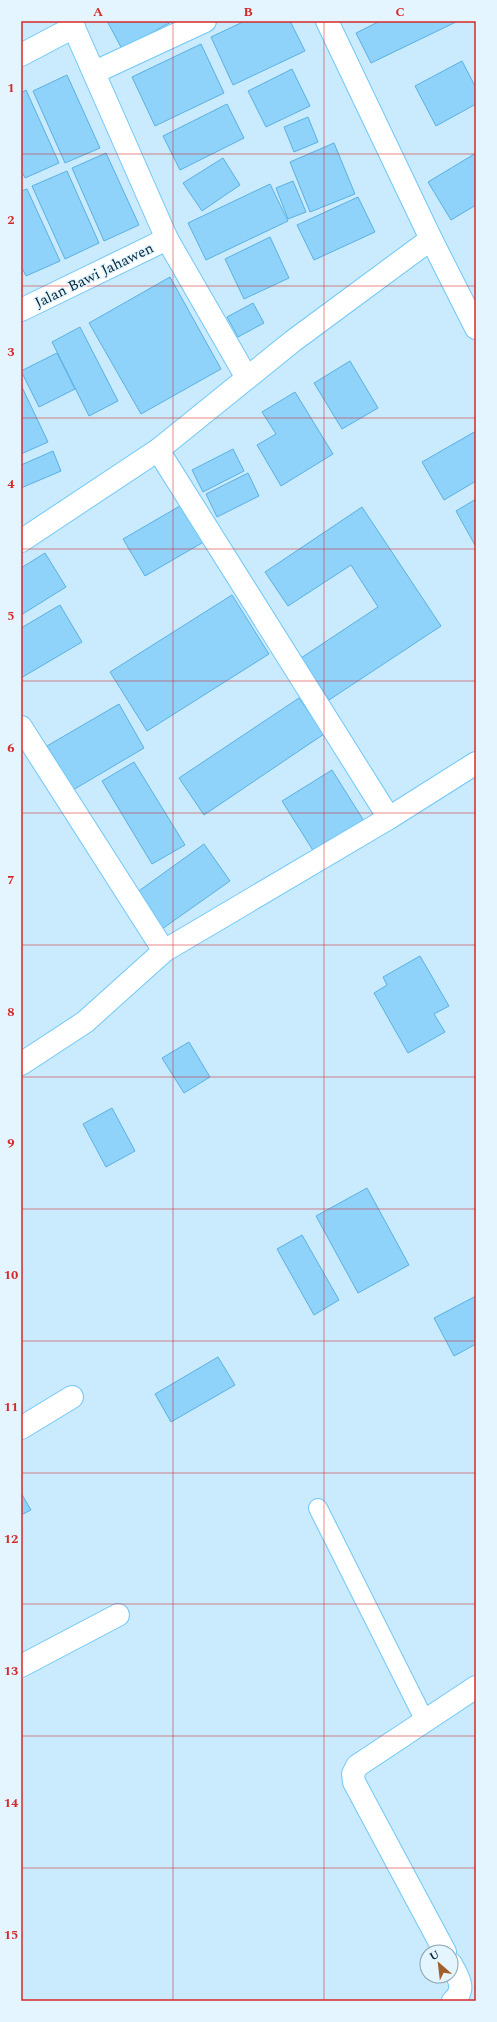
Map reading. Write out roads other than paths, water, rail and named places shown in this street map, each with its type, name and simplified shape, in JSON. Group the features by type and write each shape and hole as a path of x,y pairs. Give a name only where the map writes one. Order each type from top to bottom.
{"street":[{"path":"95,72 205,21"},
{"path":"327,21 476,328"},
{"path":"21,55 72,24 95,72 167,240 247,378"},
{"path":"21,541 158,450 293,341 431,238"},
{"name":"Jalan Bawi Jahawen","path":"21,310 167,240"},
{"path":"158,450 389,818"},
{"path":"21,727 164,951"},
{"path":"21,1064 85,1022 164,951 389,818 476,763"},
{"path":"21,1428 72,1397"},
{"path":"21,1666 118,1615"},
{"path":"441,1944 353,1778 357,1766 476,1687"},
{"path":"459,1979 459,1999"}],"lane":[{"path":"318,1508 425,1721"}]}
